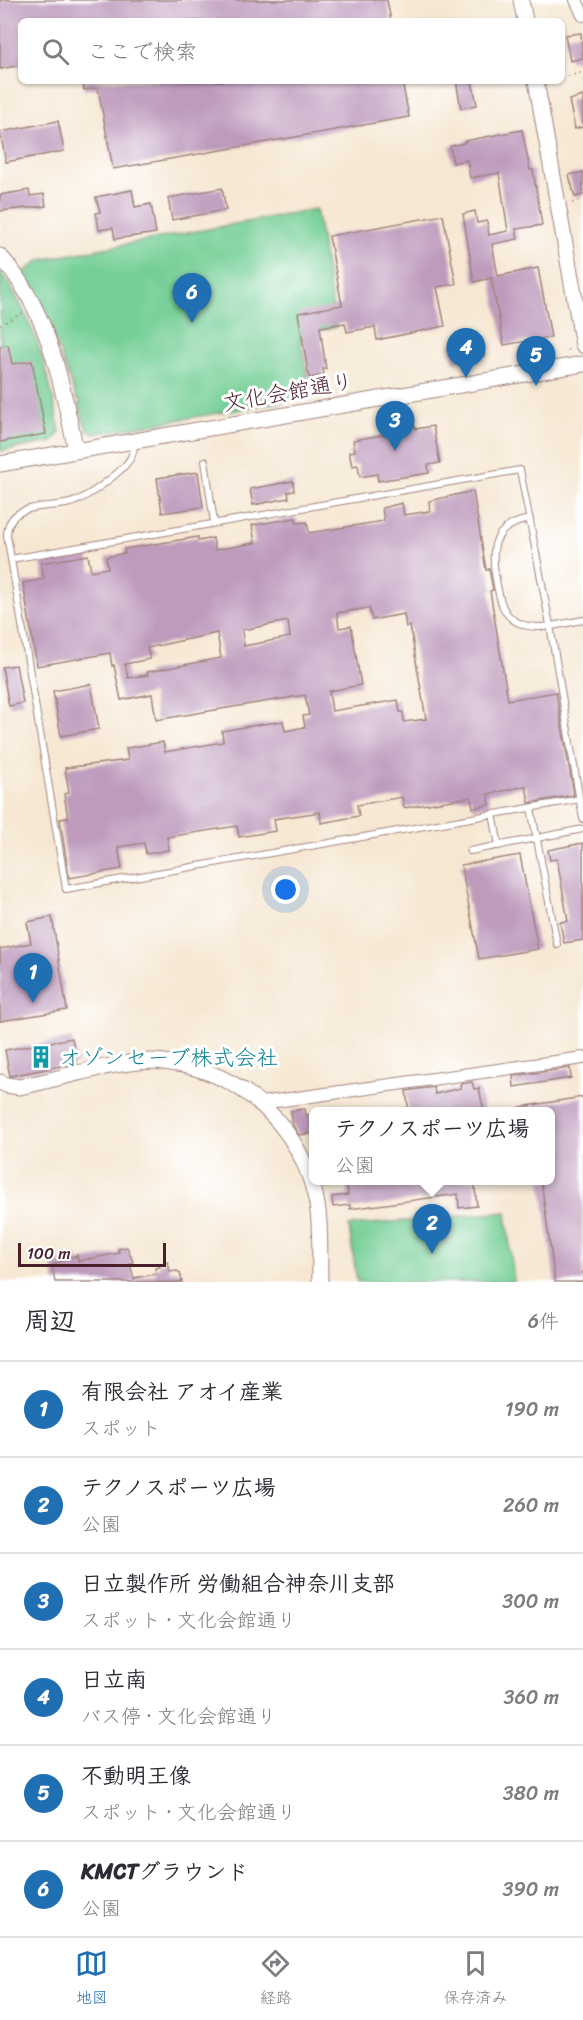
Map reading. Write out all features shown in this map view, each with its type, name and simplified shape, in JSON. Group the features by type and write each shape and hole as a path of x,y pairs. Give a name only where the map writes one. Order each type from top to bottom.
{"street":[{"path":"521,0 524,18"},
{"path":"576,0 583,15"},
{"path":"536,84 578,347"},
{"path":"0,256 11,268 33,302 56,360 75,450"},
{"name":"文化会館通り","path":"0,464 583,364"},
{"path":"261,1103 583,1058"},
{"path":"0,1082 20,1087 124,1064 152,1061 195,1068 238,1086 261,1103 283,1126 296,1146 309,1175"},
{"path":"312,1185 315,1192 320,1282"}],"lane":[{"path":"136,441 130,459 96,491 70,503 25,509 13,516 7,526 66,889 580,799"},
{"path":"205,461 214,522"},
{"path":"11,559 520,470 550,626 583,819"},
{"path":"530,519 517,521 502,531 494,548 492,561 501,604 505,611 519,623 528,626 550,626 583,620"},
{"path":"531,808 557,944"},
{"path":"493,814 499,846"},
{"path":"470,851 583,829"}],"path":[{"path":"565,77 583,72"},
{"path":"571,203 583,200"},
{"path":"0,325 27,311"},
{"path":"567,350 578,347"}],"green space":[{"path":"316,209 336,327 308,333 308,337 300,339 311,397 95,434 87,430 78,404 81,403 80,400 77,400 47,319 23,273 40,260"},
{"path":"0,271 23,308 39,348 60,432 52,442 0,451"},
{"path":"506,1212 514,1282 357,1282 349,1226"}],"building":[{"path":"0,0 387,0 390,18 18,18 18,66 0,69"},
{"path":"581,33 583,58 570,61 565,35"},
{"path":"83,84 403,84 409,117 113,169 98,88 84,90"},
{"path":"457,84 473,84 477,105 461,108"},
{"path":"583,96 583,127 575,129 569,100"},
{"path":"58,121 64,151 6,162 0,132"},
{"path":"522,130 530,170 533,170 542,225 516,229 518,239 492,244 498,276 538,268 551,337 504,345 491,278 474,282 463,214 475,211 477,223 487,221 489,235 508,231 499,173 470,178 467,160 453,163 450,146 464,143 464,141"},
{"path":"583,172 583,195 575,197 569,175"},
{"path":"222,188 226,210 172,220 168,198"},
{"path":"29,190 30,196 44,194 46,206 0,211 0,195"},
{"path":"132,190 135,207 151,204 156,233 115,239 113,228 99,230 96,213 100,212 96,197"},
{"path":"443,215 456,284 437,287 445,326 377,340 375,327 347,332 345,323 320,327 326,369 323,369 324,375 309,378 298,313 342,305 329,236"},
{"path":"481,338 485,356 454,362 450,344"},
{"path":"8,345 12,364 32,361 46,434 0,442 0,346"},
{"path":"415,426 415,429 433,426 440,463 428,465 429,473 378,481 377,474 360,477 358,465 352,466 349,452 355,451 353,440 388,434 387,431"},
{"path":"198,472 203,507 162,513 157,478"},
{"path":"293,481 294,491 288,492 289,498 253,505 250,489"},
{"path":"473,491 486,570 489,569 493,590 490,591 508,700 556,692 574,795 529,803 526,786 488,794 490,805 473,808 471,797 404,808 402,797 357,805 359,816 321,823 320,812 274,819 276,831 239,837 237,826 167,837 169,850 146,854 144,843 118,847 122,869 69,878 60,819 68,818 64,794 69,793 65,768 128,760 126,748 163,742 165,752 223,742 222,731 250,726 283,721 285,731 305,727 303,716 309,715 305,695 156,720 152,694 121,700 110,653 37,666 23,583 44,579 41,563 88,555 91,571 108,568 106,557 125,553 124,549 198,537 198,541 213,538 215,550 255,543 252,525 296,518 297,523 307,522 309,533 384,521 382,508 402,503 404,515 430,511 429,501","holes":["369,608 372,620 404,614 406,627 410,626 426,719 404,722 398,700 332,711 329,691 361,685 351,626 339,628 337,613","288,621 290,637 244,646 242,630","217,633 221,658 147,672 148,675 128,678 125,664 150,659 147,648"]},
{"path":"16,665 23,703 9,706 2,667"},
{"path":"91,684 99,729 61,736 53,691"},
{"path":"583,843 583,940 564,943 560,922 568,921 557,859 550,860 548,850"},
{"path":"520,855 538,949 479,959 461,865"},
{"path":"52,917 67,1010 0,1021 0,949 31,943 27,922"},
{"name":"オゾンセーブ株式会社","path":"72,1038 77,1063 10,1076 5,1050"},
{"path":"570,1068 571,1078 514,1087 513,1076"},
{"path":"472,1082 474,1089 479,1088 483,1107 408,1107 406,1091 434,1087 435,1094 461,1088 460,1084"},
{"path":"583,1097 583,1282 555,1282 542,1185 555,1185 555,1107 520,1107"},
{"path":"305,1109 306,1115 309,1115 309,1134 299,1135 293,1126 291,1111"},
{"path":"347,1185 475,1185 477,1206 459,1208 458,1194 350,1209 350,1205 333,1207 332,1197 348,1195"},
{"path":"127,1247 133,1262 130,1263 134,1280 134,1278 156,1274 155,1268 160,1267 159,1264 168,1262 170,1272 180,1273 182,1282 55,1282 52,1265 77,1255 78,1261 119,1253 118,1249"}],"place":[{"name":"KMCTグラウンド","path":"192,323"},
{"name":"日立南","path":"466,378"},
{"name":"不動明王像","path":"536,386"},
{"name":"日立製作所 労働組合神奈川支部","path":"395,451"},
{"name":"有限会社 アオイ産業","path":"33,1003"},
{"name":"オゾンセーブ株式会社","path":"41,1057"},
{"name":"テクノスポーツ広場","path":"432,1254"}]}
